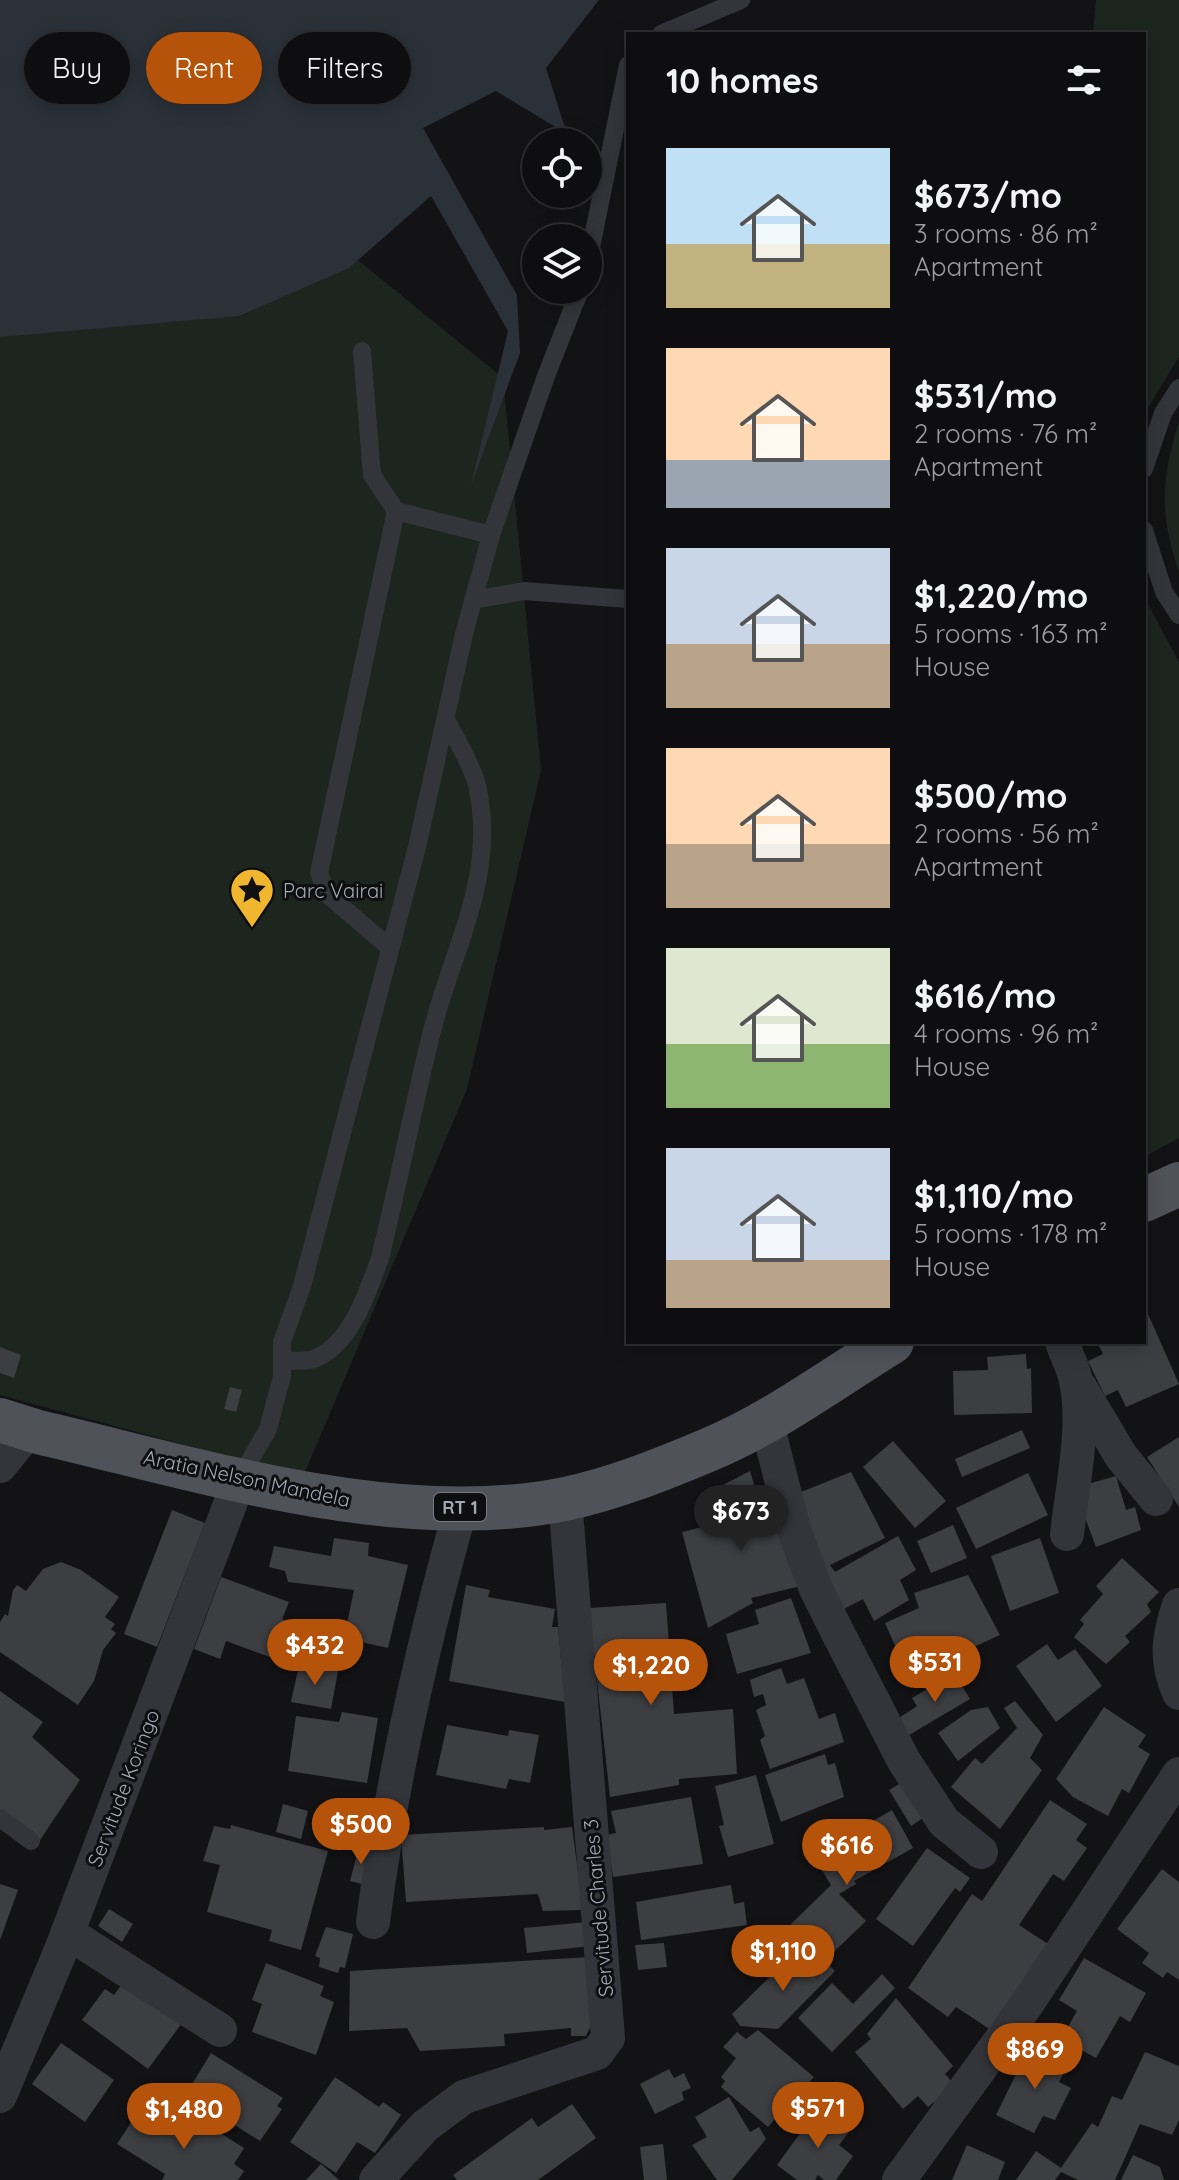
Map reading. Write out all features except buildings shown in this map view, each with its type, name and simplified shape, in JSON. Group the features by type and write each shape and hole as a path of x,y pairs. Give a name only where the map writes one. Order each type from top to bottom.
{"main road":[{"path":"1146,1199 1179,1184"},
{"name":"Aratia Nelson Mandela","path":"15,1425 331,1499 461,1507 565,1499 631,1479 711,1449 766,1420 889,1344"}],"street":[{"path":"1063,1344 1076,1379 1121,1456 1156,1499"},
{"path":"1067,1534 1076,1452 1076,1379"},
{"path":"766,1420 794,1530 816,1589 904,1761 944,1822 981,1852"},
{"path":"0,1466 15,1425"},
{"name":"Servitude Koringo","path":"0,2096 68,1933 240,1478"},
{"name":"Servitude Charles 3","path":"376,2180 425,2126 464,2097 597,2053 608,2038 565,1499"},
{"path":"373,1922 382,1852 427,1635 461,1507"},
{"path":"1179,1605 1168,1636 1169,1670 1179,1693"},
{"path":"899,2180 1027,2004 1179,1774"},
{"path":"68,1933 220,2030"}],"lane":[{"path":"666,32 741,0"},
{"path":"596,224 626,75"},
{"path":"240,1478 268,1429 282,1361 282,1342 302,1286 390,948 491,535 574,304"},
{"path":"362,351 372,475 396,511 491,535"},
{"path":"1146,463 1163,413 1179,388"},
{"path":"390,948 327,894 319,873 396,511"},
{"path":"1146,536 1164,592 1179,615"},
{"path":"473,600 524,591 626,599"},
{"path":"282,1361 313,1359 334,1346 368,1292 380,1258 430,1036 471,920 479,865 481,816 476,782 446,719"},
{"path":"0,1818 31,1841"}],"shaded area":[{"path":"0,0 599,0 546,68 565,128 557,128 496,91 423,128 517,295 520,353 471,485 508,331 431,196 349,268 239,316 0,337"},
{"path":"1096,0 1179,0 1179,357 1146,411 1146,32 1093,32"},
{"name":"Parc Vairai","path":"0,65 24,76 24,104 83,104 278,195 503,378 541,770 467,1089 303,1477 0,1395"},
{"path":"1179,421 1179,572 1168,532 1165,497 1169,461"},
{"path":"1146,601 1179,662 1179,1138 1146,1156"}],"place":[{"name":"Parc Vairai","path":"252,929"}]}
